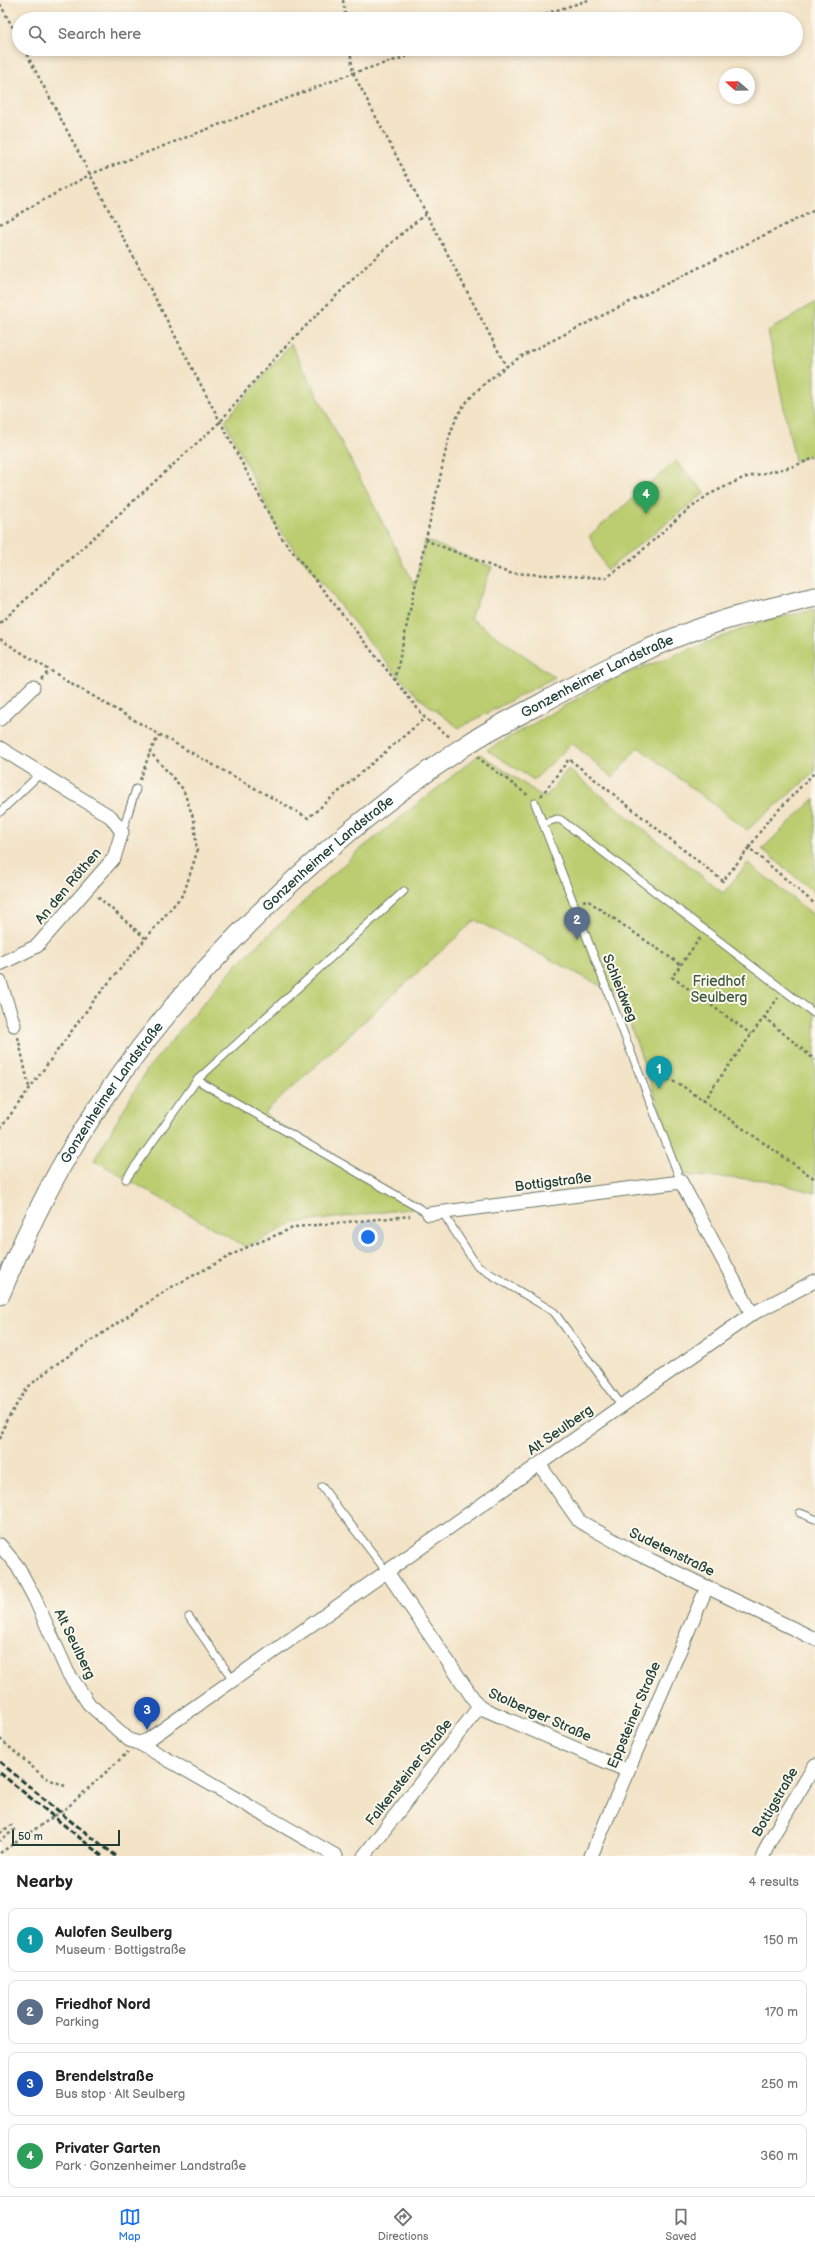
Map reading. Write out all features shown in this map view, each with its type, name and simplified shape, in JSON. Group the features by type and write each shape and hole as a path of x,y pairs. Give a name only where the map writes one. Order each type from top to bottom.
{"street":[{"name":"Gonzenheimer Landstraße","path":"0,1295 47,1191 78,1139 138,1051 216,958 269,904 343,837 464,746 579,682 663,644 717,623 815,597"},
{"path":"0,719 33,688"},
{"path":"0,748 111,817 122,832"},
{"name":"An den Röthen","path":"0,964 37,946 114,858 122,832"},
{"path":"0,982 14,1025"},
{"path":"681,1182 752,1314"},
{"name":"Bottigstraße","path":"429,1214 681,1182"},
{"name":"Alt Seulberg","path":"0,1545 18,1567 35,1599 68,1673 89,1704 129,1740 139,1743 148,1740 234,1681 752,1314 815,1281"},
{"name":"Sudetenstraße","path":"539,1464 579,1521 636,1553 815,1639"},
{"path":"0,1556 18,1567"},
{"name":"Stolberger Straße","path":"387,1572 479,1707 628,1771"},
{"name":"Eppsteiner Straße","path":"591,1856 707,1587"},
{"name":"Falkensteiner Straße","path":"364,1856 479,1707"},
{"path":"139,1743 336,1856"},
{"name":"Bottigstraße","path":"763,1856 769,1842 815,1765"}],"lane":[{"path":"0,812 41,773"},
{"path":"122,832 136,788"},
{"name":"Schleidweg","path":"536,803 574,906 642,1078 681,1182"},
{"path":"544,823 557,819 561,820 815,1014"},
{"path":"126,1179 197,1080 404,891"},
{"path":"197,1080 429,1214"},
{"path":"443,1213 477,1266 554,1312 622,1406"},
{"path":"322,1487 387,1572"},
{"path":"800,1513 815,1519"},
{"path":"189,1617 234,1681"}],"path":[{"path":"343,0 345,12"},
{"path":"550,12 589,0"},
{"path":"0,4 12,26"},
{"path":"28,56 281,536 425,718 464,746 536,803 569,759 724,881 766,823 815,772"},
{"path":"351,56 353,73 506,366"},
{"path":"0,224 91,174 353,73 408,56"},
{"path":"395,681 425,540 449,440 458,414 479,390 506,366 525,354 815,210"},
{"path":"0,623 221,421 245,390 290,341 390,242 427,213"},
{"path":"425,540 508,573 606,578 634,558 679,517 708,495 744,478 791,467 815,458"},
{"path":"0,639 49,671 308,818 425,718"},
{"path":"136,788 150,752 160,735"},
{"path":"0,1129 95,999 184,893 197,852 194,820 183,789 150,752"},
{"path":"748,848 815,904"},
{"path":"88,888 146,938"},
{"path":"574,906 587,900 682,965"},
{"path":"706,931 672,978 751,1034"},
{"path":"703,1101 784,990"},
{"path":"764,1017 815,1060"},
{"path":"14,1025 29,1088"},
{"path":"642,1078 647,1076 661,1076 681,1085 815,1179"},
{"path":"0,1439 6,1421 28,1387 52,1367 170,1288 243,1249 295,1227 429,1214"},
{"path":"0,1739 44,1778 65,1786"},
{"path":"0,1853 69,1806 139,1743"},
{"path":"0,1833 11,1825 14,1830 0,1841"}],"green space":[{"path":"815,303 815,453 795,461 768,331"},
{"path":"291,344 415,586 425,540 492,567 470,618 555,677 459,728 418,697 390,667 278,529 225,421"},
{"path":"676,461 705,493 607,570 589,536"},
{"path":"815,610 815,772 747,830 638,747 613,778 572,743 534,780 487,750 610,680 766,620"},
{"name":"Friedhof Seulberg","path":"480,754 545,798 568,769 723,893 748,863 815,916 815,1193 766,1180 683,1175 620,996 475,920 264,1113 309,1145 417,1208 294,1223 246,1247 94,1160 148,1068 237,964 356,853"},
{"path":"815,798 815,893 762,849"}],"railway":[{"path":"0,1762 68,1819 116,1856"},
{"path":"0,1773 102,1856"}],"place":[{"name":"Privater Garten","path":"646,514"},
{"name":"Friedhof Nord","path":"577,940"},
{"name":"Aulofen Seulberg","path":"659,1089"},
{"name":"Brendelstraße","path":"147,1730"}]}
